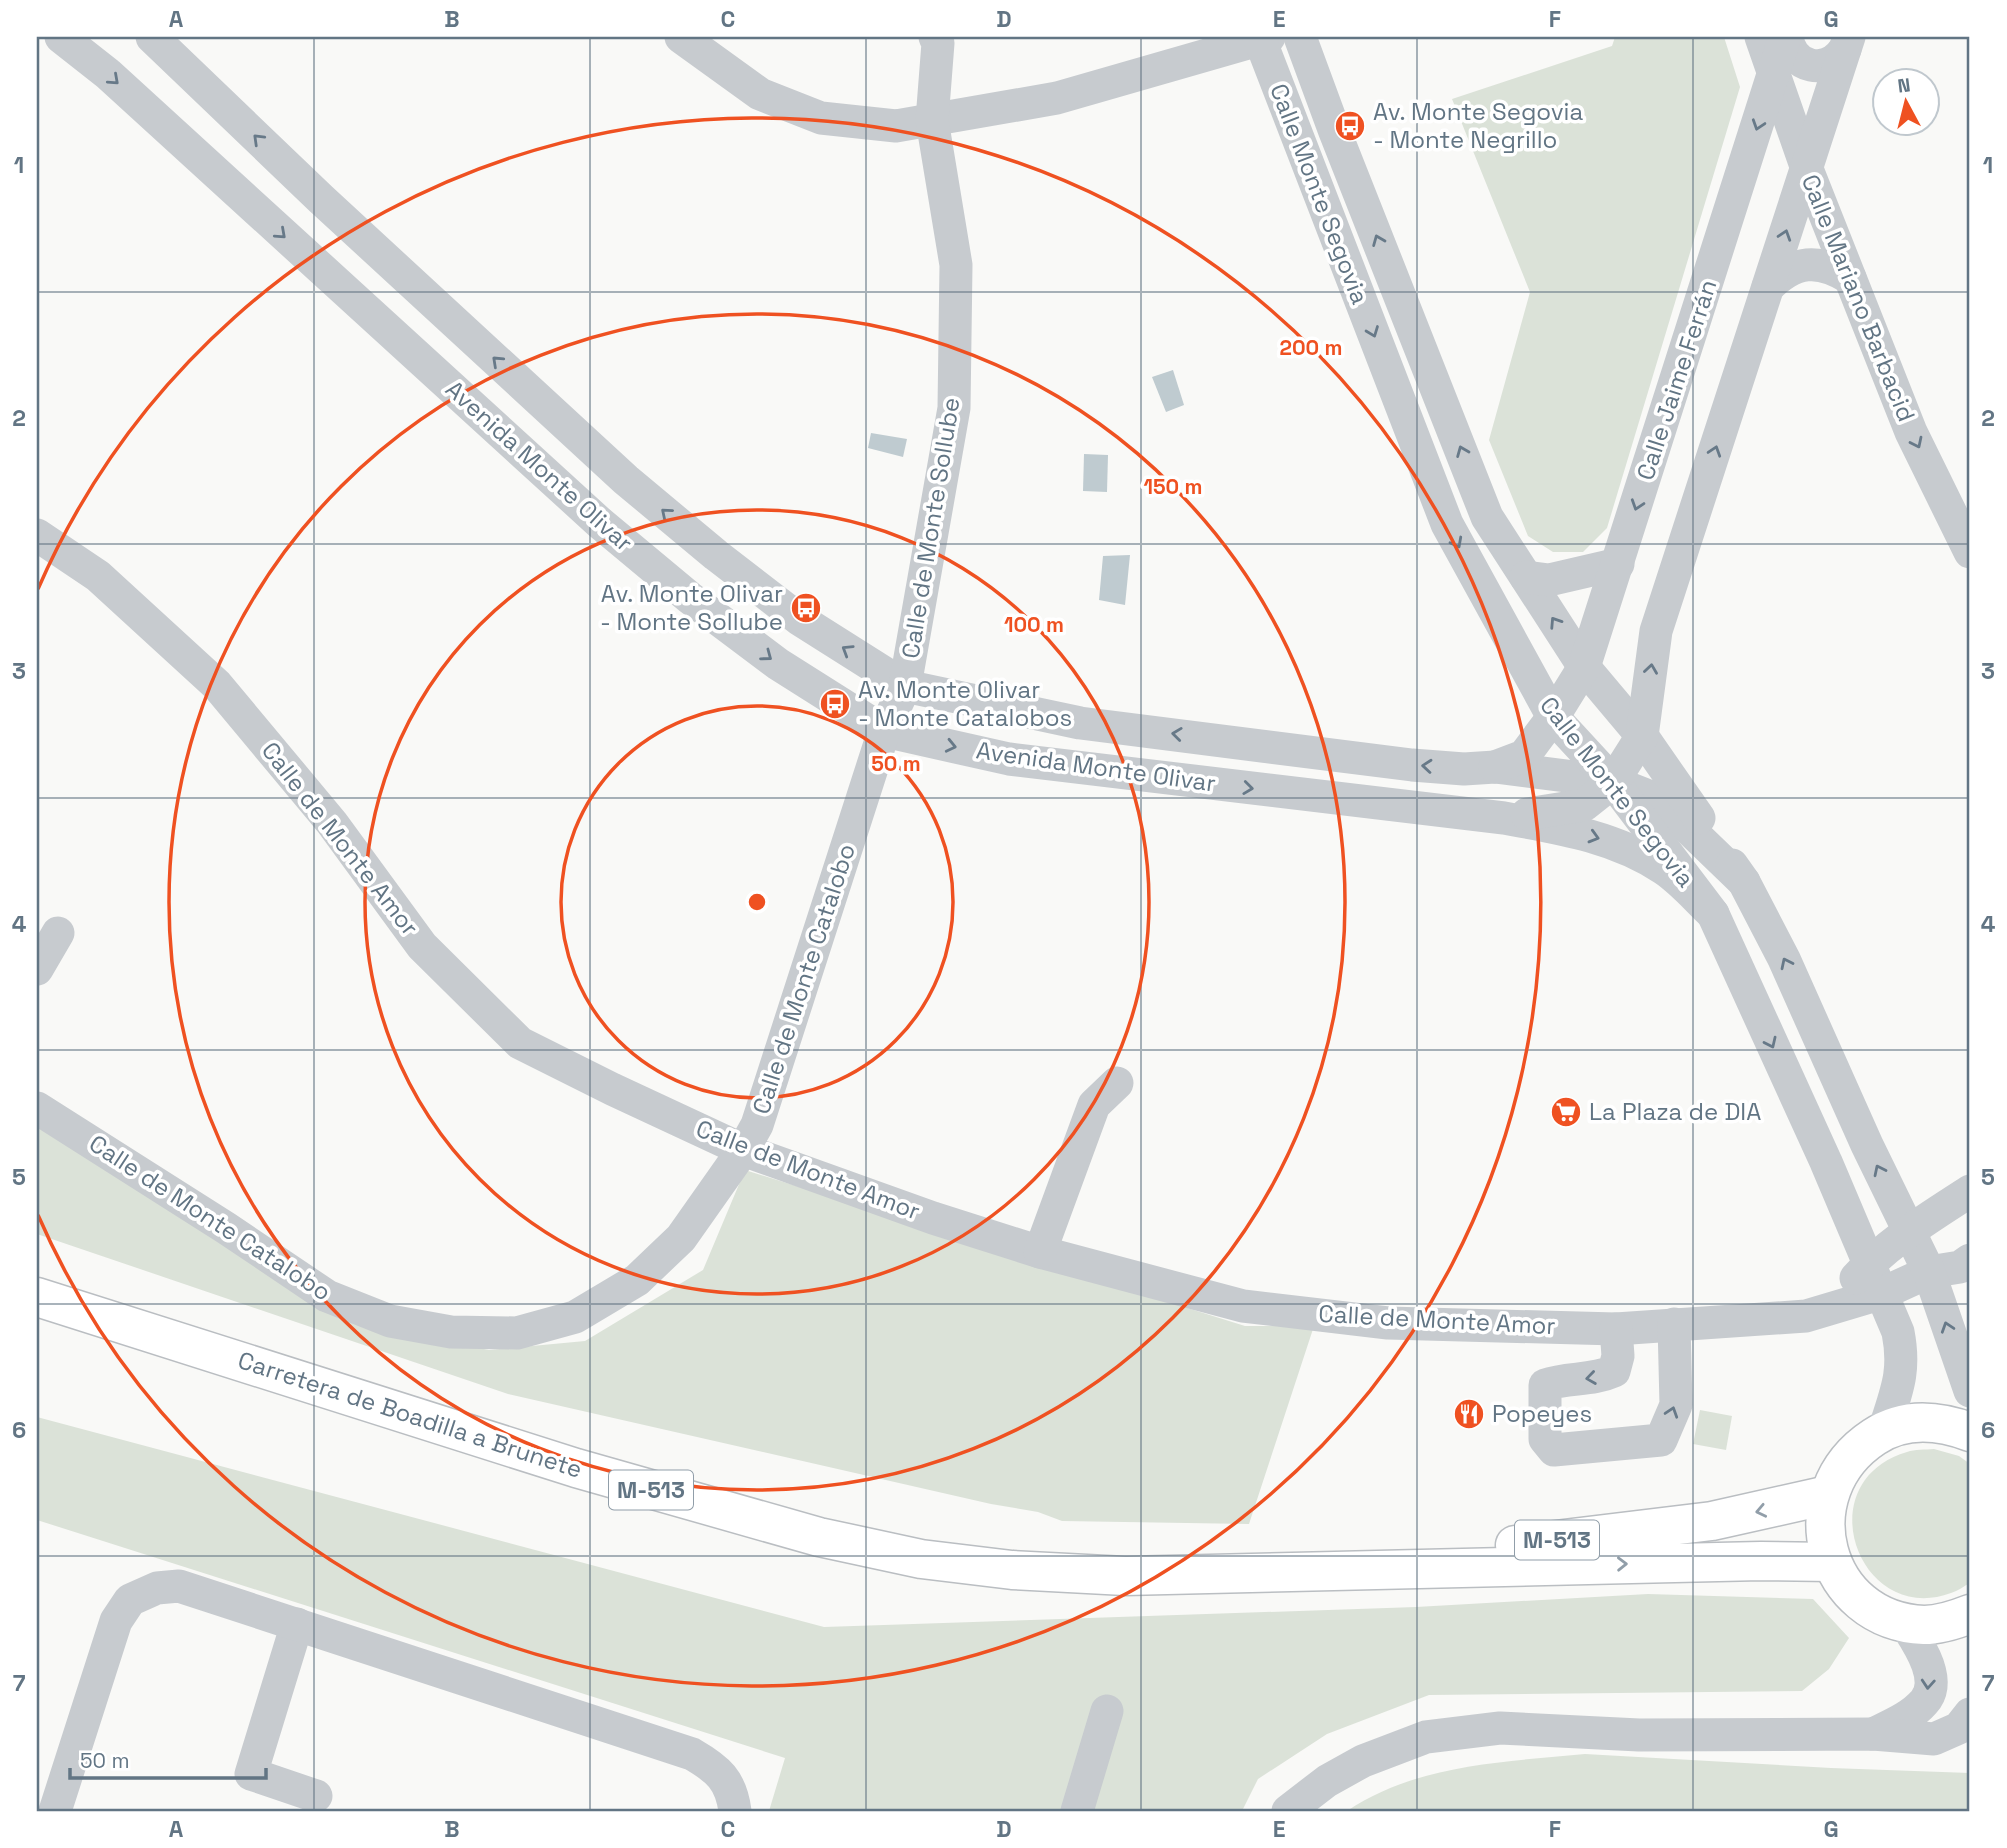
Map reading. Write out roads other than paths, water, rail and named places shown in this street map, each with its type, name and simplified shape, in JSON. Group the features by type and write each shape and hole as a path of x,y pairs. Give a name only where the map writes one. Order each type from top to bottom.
{"main road":[{"name":"Carretera de Boadilla a Brunete","path":"37,1297 563,1464 819,1537 922,1559 1012,1570 1125,1576 1761,1561 1832,1562"},
{"path":"1970,1432 1951,1425 1928,1422 1905,1424 1884,1431 1859,1447 1840,1469 1828,1495 1824,1529 1832,1562 1844,1584 1861,1601 1881,1615 1905,1623 1926,1625 1947,1623 1970,1615"},
{"name":"Carretera de Boadilla a Brunete","path":"1284,1572 1712,1521 1828,1495"}],"street":[{"name":"Avenida Monte Olivar","path":"61,37 108,74 600,523 690,598 778,664 884,731 1009,759 1504,818 1563,829 1620,845 1666,870 1713,914"},
{"name":"Avenida Monte Olivar","path":"152,37 321,199 626,480 799,619 905,686 1080,723 1412,765 1464,769 1495,767 1613,782 1659,800 1744,882"},
{"path":"681,37 760,94 821,118 896,126 1057,98 1262,38"},
{"name":"Calle de Monte Sollube","path":"905,686 954,408 957,265 932,120 938,43 935,37"},
{"name":"Calle Monte Segovia","path":"1300,37 1487,517 1584,667 1642,736 1744,882 1784,959 1867,1145 1929,1272 1970,1391"},
{"name":"Calle Mariano Barbacid","path":"1761,37 1807,169 1912,432 1970,552"},
{"name":"Calle Jaime Ferrán","path":"1553,717 1584,667 1786,37"},
{"name":"Calle Jaime Ferrán","path":"1786,37 1795,57 1812,66 1832,63 1847,43"},
{"name":"Calle Monte Segovia","path":"1262,38 1447,524 1553,717 1613,782 1713,914 1870,1263 1898,1332 1903,1357 1901,1378 1884,1431"},
{"name":"Calle Jaime Ferrán","path":"1642,736 1656,631 1847,43"},
{"path":"1768,287 1782,274 1798,266 1816,264 1834,268 1850,278"},
{"name":"Calle de Monte Amor","path":"37,535 97,576 217,685 332,823 422,946 520,1043 743,1150 921,1214 1040,1252 1242,1307 1388,1323 1616,1328 1806,1316 1875,1324 1898,1332"},
{"path":"1525,577 1549,580 1618,564"},
{"name":"Calle de Monte Catalobo","path":"37,1108 327,1296 390,1321 451,1332 517,1333 575,1317 636,1280 681,1238 743,1150 757,1125 884,731 905,686"},
{"name":"Avenida Monte Olivar","path":"1495,767 1524,755 1553,717"},
{"name":"Avenida Monte Olivar","path":"1504,818 1584,805 1613,782 1642,736"},
{"path":"37,969 58,933"},
{"path":"1040,1252 1094,1105 1117,1083"},
{"path":"1806,1316 1845,1290 1870,1263 1910,1231 1970,1191"},
{"name":"Calle de Monte Amor","path":"1806,1316 1883,1293 1929,1272 1960,1267 1970,1260"},
{"path":"1616,1328 1618,1356 1614,1371 1599,1378 1545,1385 1545,1439 1554,1450 1661,1440 1676,1405 1674,1324"},
{"path":"55,1811 116,1621 130,1600 157,1588 179,1586 692,1754 714,1767 733,1792 735,1811"},
{"path":"1873,1734 1910,1714 1927,1700 1931,1680 1925,1654 1905,1623"},
{"path":"297,1624 251,1774 316,1796"},
{"path":"1077,1811 1107,1711"},
{"path":"1287,1811 1327,1781 1363,1761 1426,1737 1500,1728 1639,1735 1873,1734 1934,1739 1959,1728 1970,1714"}],"place":[{"name":"Av. Monte Segovia - Monte Negrillo","path":"1350,126"},
{"name":"Av. Monte Olivar - Monte Sollube","path":"806,608"},
{"name":"Av. Monte Olivar - Monte Catalobos","path":"835,704"},
{"name":"La Plaza de DIA","path":"1566,1112"},
{"name":"Popeyes","path":"1469,1414"}]}
